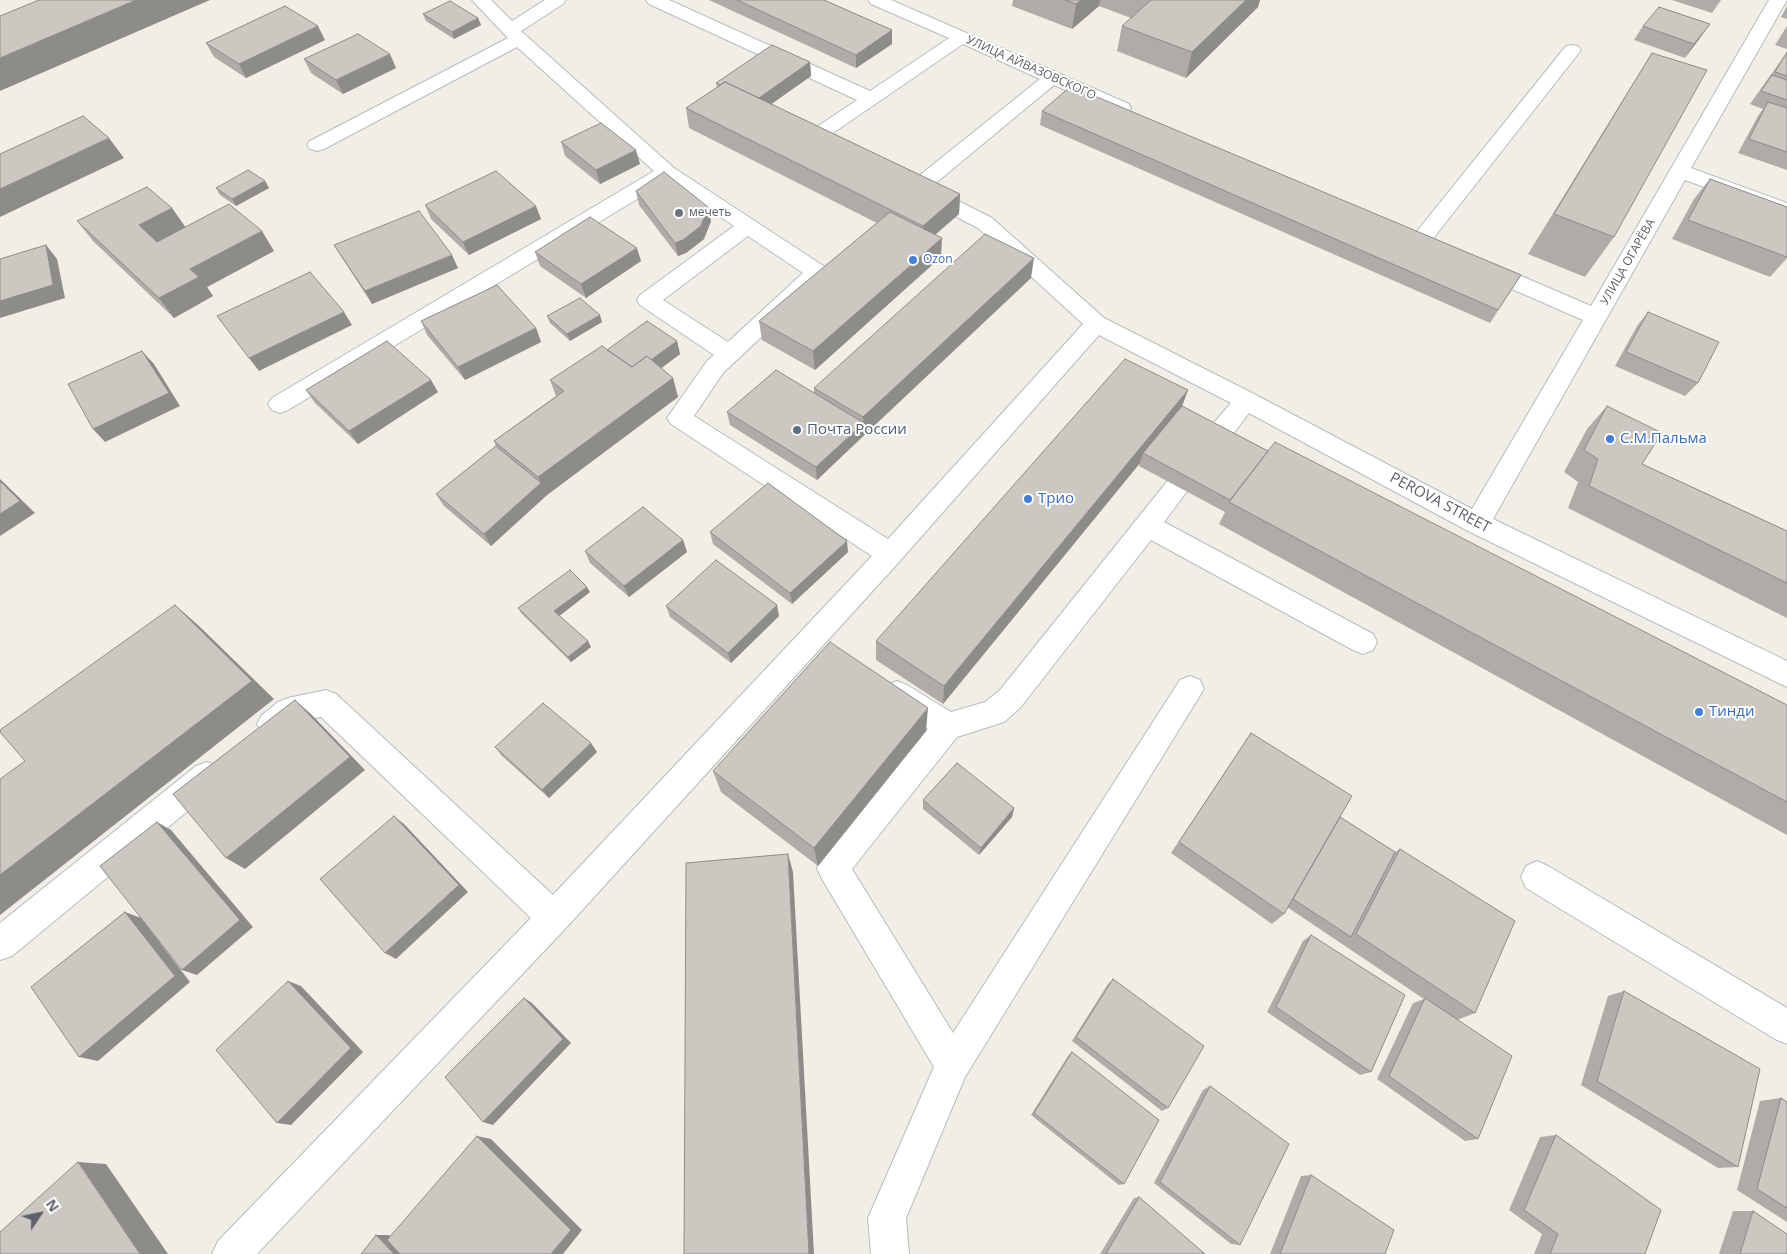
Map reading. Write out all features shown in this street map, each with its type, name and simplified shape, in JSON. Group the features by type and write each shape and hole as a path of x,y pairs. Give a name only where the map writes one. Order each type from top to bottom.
{"street":[{"path":"481,0 514,34 667,172 817,272 715,367 679,418 890,554"},
{"path":"317,144 514,34 557,0"},
{"path":"655,0 871,99"},
{"name":"УЛИЦА АЙВАЗОВСКОГО","path":"878,0 1143,117"},
{"name":"УЛИЦА ОГАРЁВА","path":"1477,524 1778,0"},
{"path":"858,158 816,136 962,38"},
{"path":"1421,240 1572,50"},
{"name":"PEROVA STREET","path":"1053,77 909,184 985,223 1096,324 1246,400 1477,524 1787,675"},
{"path":"1680,171 1787,210"},
{"path":"280,404 667,172"},
{"path":"729,354 648,300 748,226"},
{"path":"1465,259 1596,318"},
{"path":"231,1254 554,918 822,646 890,554 1096,324"},
{"path":"1216,439 1246,400"},
{"path":"953,1065 833,868 948,726 994,712 1010,699 1178,486"},
{"path":"1148,526 1363,642"},
{"path":"872,678 948,726"},
{"path":"890,1254 888,1218 953,1065 1190,689"},
{"path":"0,944 288,711 326,703 554,918"},
{"path":"1537,877 1787,1027"}],"building":[{"path":"39,0 136,0 0,58 0,16"},
{"path":"737,0 824,0 892,30 856,55"},
{"path":"1065,0 1081,0 1076,4"},
{"path":"1151,0 1246,0 1192,52 1122,26"},
{"path":"450,1 478,18 452,32 423,14"},
{"path":"285,6 318,26 239,64 206,43"},
{"path":"1659,7 1710,24 1694,44 1643,26"},
{"path":"358,34 390,54 336,80 304,59"},
{"path":"772,45 810,62 759,98 725,82 720,85 716,83"},
{"path":"1787,52 1787,76 1775,72"},
{"path":"1652,53 1707,70 1614,237 1554,214"},
{"path":"1772,75 1787,80 1787,100 1761,91"},
{"path":"725,82 960,194 923,226 686,108"},
{"path":"1071,86 1521,275 1498,310 1042,111"},
{"path":"1768,102 1787,108 1787,152 1749,139"},
{"path":"83,116 109,138 0,189 0,154"},
{"path":"601,123 636,150 596,170 561,142"},
{"path":"248,170 265,181 232,199 216,188"},
{"path":"496,171 536,206 463,242 425,205"},
{"name":"мечеть","path":"664,172 708,207 701,226 683,240 675,243 636,191"},
{"path":"1710,179 1787,207 1787,257 1688,220"},
{"path":"147,187 172,208 139,225 157,242 229,204 262,231 190,269 199,277 159,298 77,221"},
{"path":"419,211 452,255 365,291 334,245"},
{"path":"890,212 942,238 813,351 759,321"},
{"path":"590,217 637,248 581,284 535,252"},
{"path":"985,234 1034,258 863,417 814,388"},
{"path":"46,245 53,285 0,301 0,259"},
{"path":"310,272 344,312 249,358 217,316"},
{"path":"497,285 536,328 458,367 421,321"},
{"path":"580,298 600,315 567,334 547,316"},
{"path":"1648,312 1719,342 1698,383 1626,352"},
{"path":"647,321 677,341 651,360 647,356 632,367 607,350"},
{"path":"387,341 431,380 349,431 306,390"},
{"path":"602,346 632,367 647,356 673,378 538,477 494,441 564,391 550,380"},
{"path":"142,351 169,393 93,429 68,384"},
{"path":"1125,359 1188,390 944,686 876,641"},
{"name":"Почта России","path":"776,370 864,423 816,467 727,412"},
{"path":"1182,406 1268,451 1230,500 1143,453"},
{"path":"1607,406 1662,433 1642,464 1787,531 1787,583 1589,486 1598,459 1584,450"},
{"path":"1275,442 1787,705 1787,802 1229,502"},
{"path":"496,446 541,483 484,534 436,494"},
{"path":"0,481 20,501 0,514"},
{"path":"768,483 847,541 790,593 710,532"},
{"path":"643,507 683,540 624,586 585,551"},
{"path":"716,560 777,605 728,653 666,606"},
{"path":"570,570 587,587 554,611 588,641 568,657 518,608"},
{"path":"175,605 252,681 0,875 0,779 25,761 0,730"},
{"path":"830,642 928,708 814,848 713,771"},
{"path":"295,700 350,757 226,858 173,794"},
{"path":"543,703 591,743 542,790 495,747"},
{"path":"1251,733 1352,796 1284,914 1179,842"},
{"path":"957,763 1014,808 981,848 923,800"},
{"path":"394,816 459,885 385,953 320,879"},
{"path":"1340,817 1395,852 1351,937 1293,899"},
{"path":"157,822 240,920 182,970 100,866"},
{"path":"1400,849 1515,921 1475,1013 1356,934"},
{"path":"788,854 809,1254 684,1254 686,863"},
{"path":"125,912 175,976 79,1057 31,987"},
{"path":"1311,935 1405,995 1371,1072 1276,1007"},
{"path":"1113,979 1204,1046 1168,1108 1076,1037"},
{"path":"288,981 351,1048 277,1123 216,1050"},
{"path":"1624,991 1760,1069 1738,1167 1597,1081"},
{"path":"524,998 563,1039 483,1122 445,1077"},
{"path":"1425,998 1512,1056 1478,1139 1389,1076"},
{"path":"1072,1052 1159,1120 1124,1184 1034,1113"},
{"path":"1210,1086 1289,1144 1240,1245 1160,1182"},
{"path":"1781,1098 1787,1102 1787,1208 1757,1189"},
{"path":"1556,1135 1661,1210 1645,1254 1550,1254 1558,1234 1524,1210"},
{"path":"477,1136 571,1230 551,1254 400,1254 387,1240"},
{"path":"78,1162 140,1254 0,1254 0,1232"},
{"path":"1311,1175 1394,1230 1385,1254 1280,1254"},
{"path":"1139,1197 1205,1254 1106,1254"},
{"path":"1753,1211 1787,1234 1787,1254 1740,1254"},
{"path":"376,1235 394,1254 361,1254"}],"place":[{"name":"мечеть","path":"679,213"},
{"name":"Ozon","path":"913,260"},
{"name":"Почта России","path":"797,430"},
{"name":"С.М.Пальма","path":"1610,439"},
{"name":"Трио","path":"1028,499"},
{"name":"Тинди","path":"1699,712"}]}
